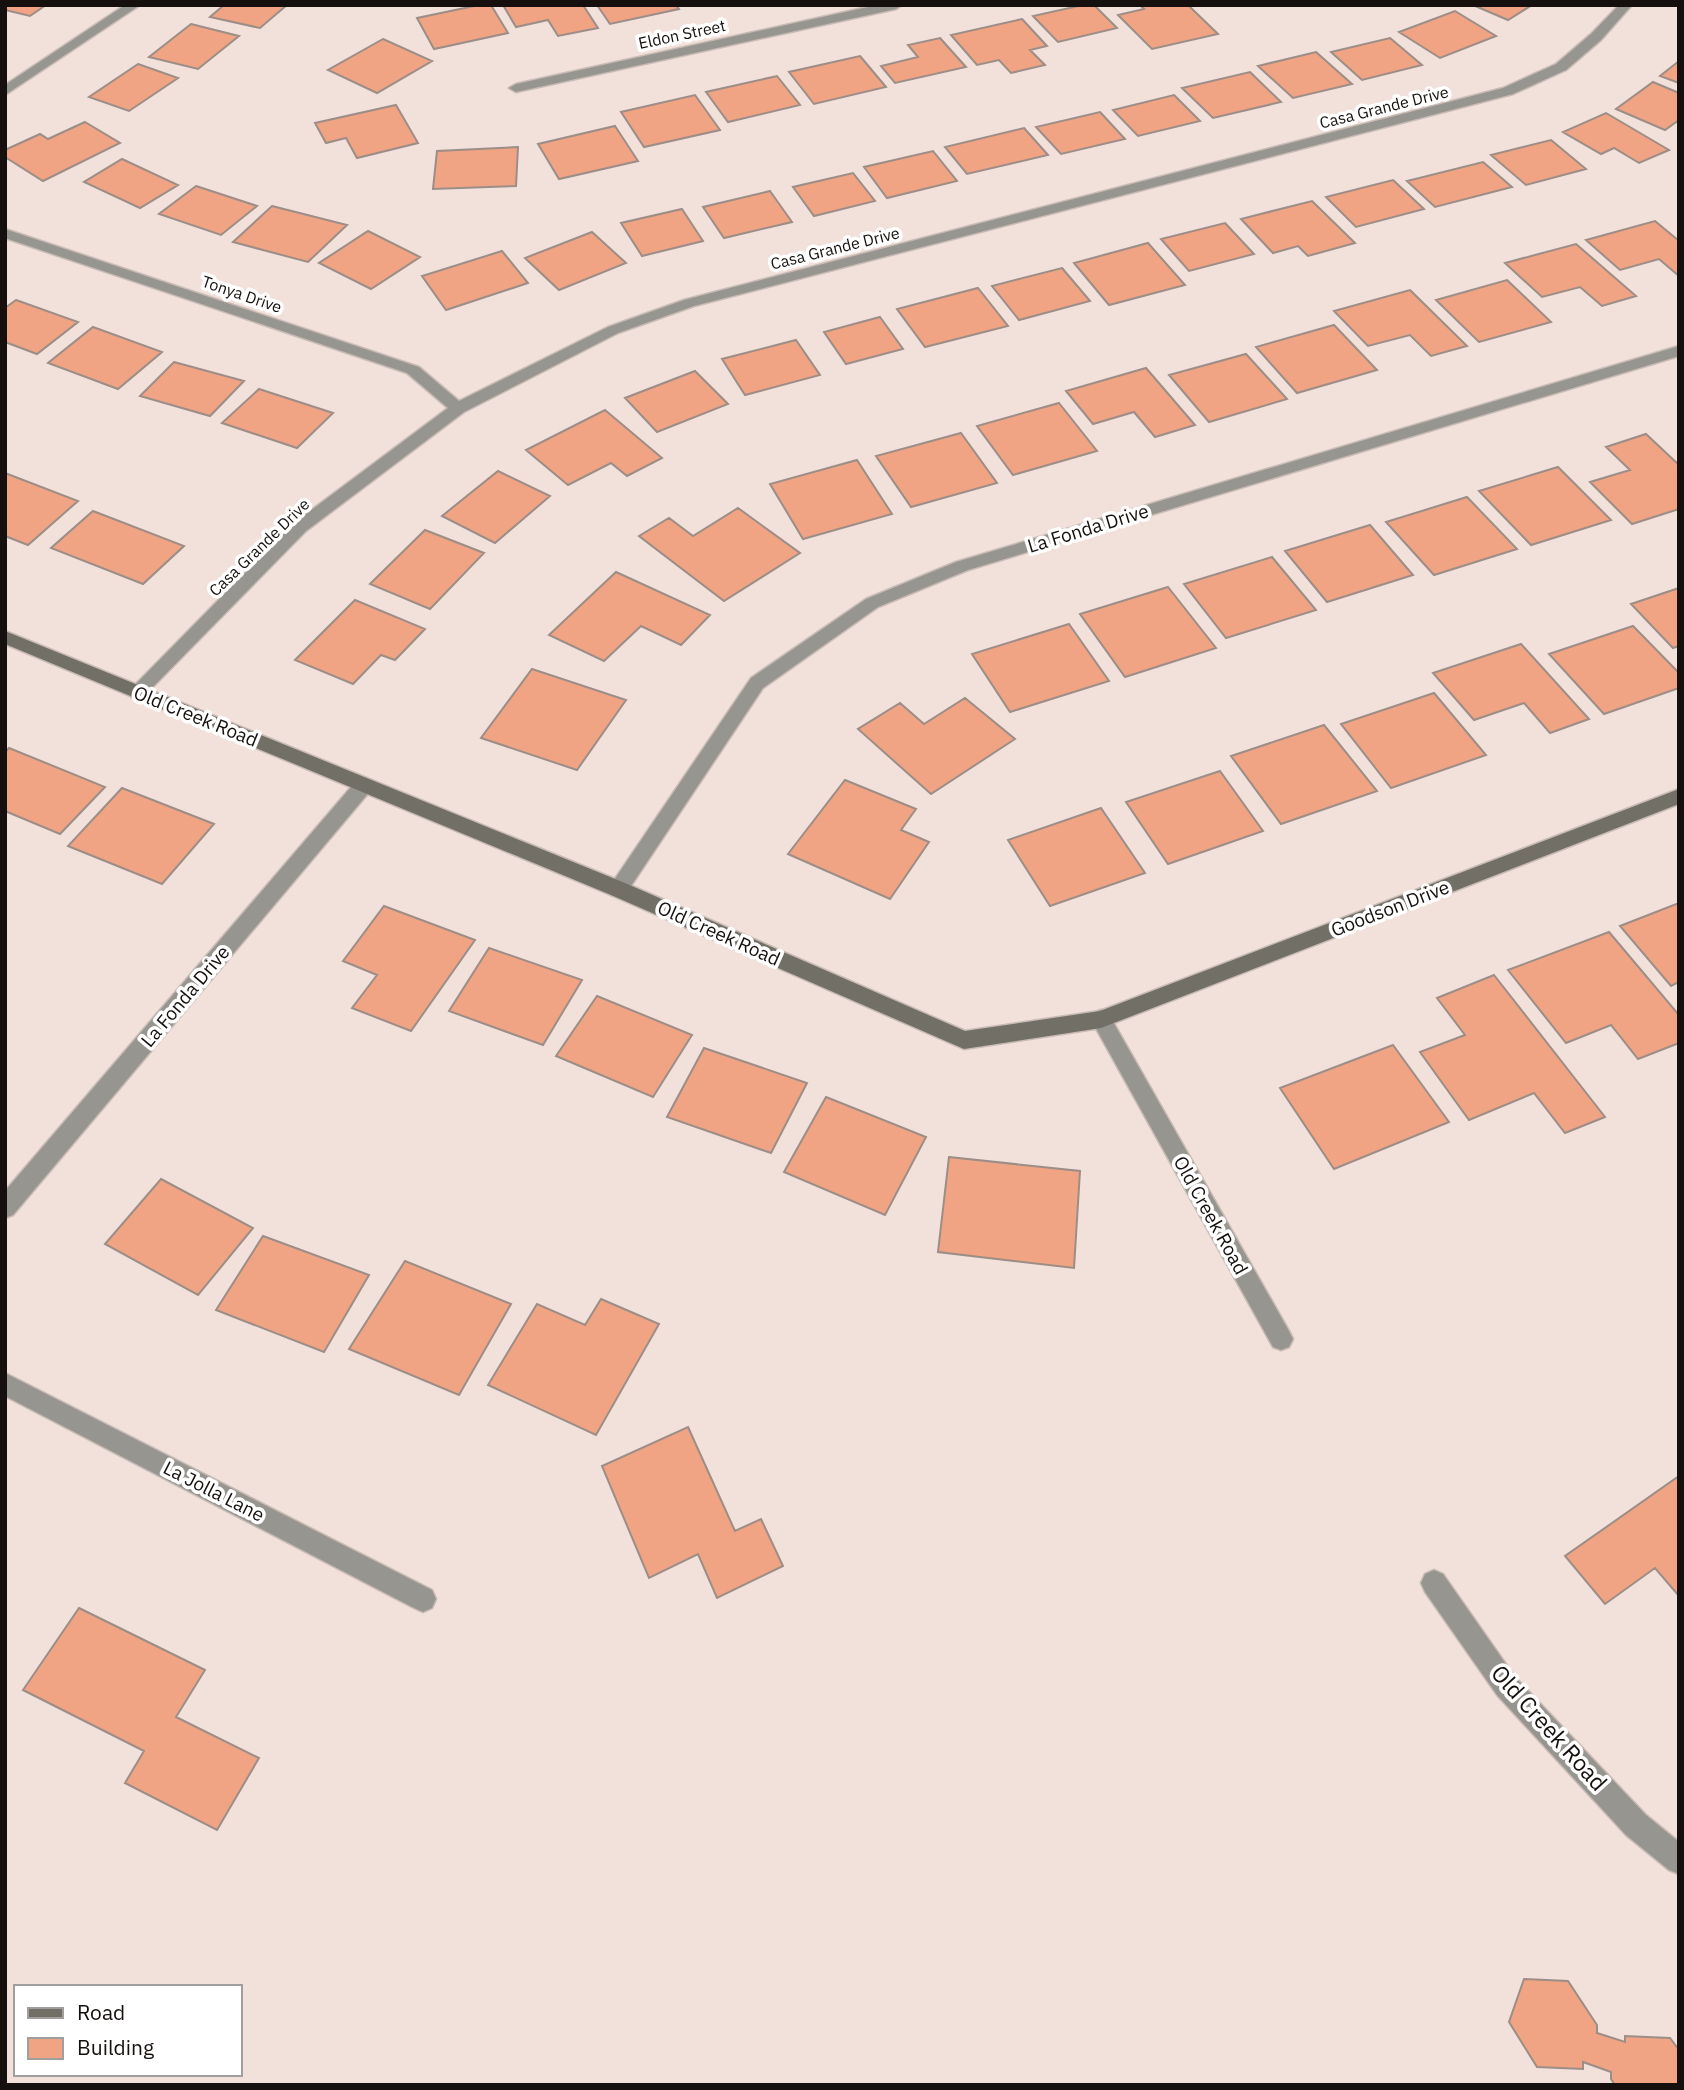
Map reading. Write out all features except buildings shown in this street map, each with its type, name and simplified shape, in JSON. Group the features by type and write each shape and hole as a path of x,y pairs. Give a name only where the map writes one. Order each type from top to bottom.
{"street":[{"path":"5,90 134,5"},
{"name":"Eldon Street","path":"516,88 896,5"},
{"name":"Casa Grande Drive","path":"137,692 300,527 458,408 613,330 689,303 1507,91 1560,67 1596,37 1626,5"},
{"name":"Tonya Drive","path":"5,233 413,370 458,408"},
{"name":"La Fonda Drive","path":"618,889 757,683 872,603 962,566 1679,351"},
{"name":"Old Creek Road","path":"5,637 618,889 964,1040 1101,1019 1281,1339"},
{"name":"La Fonda Drive","path":"5,1208 364,785"},
{"name":"Goodson Drive","path":"1101,1019 1679,796"},
{"name":"La Jolla Lane","path":"5,1384 422,1599"},
{"name":"Old Creek Road","path":"1434,1583 1506,1686 1636,1825 1679,1860"}]}
